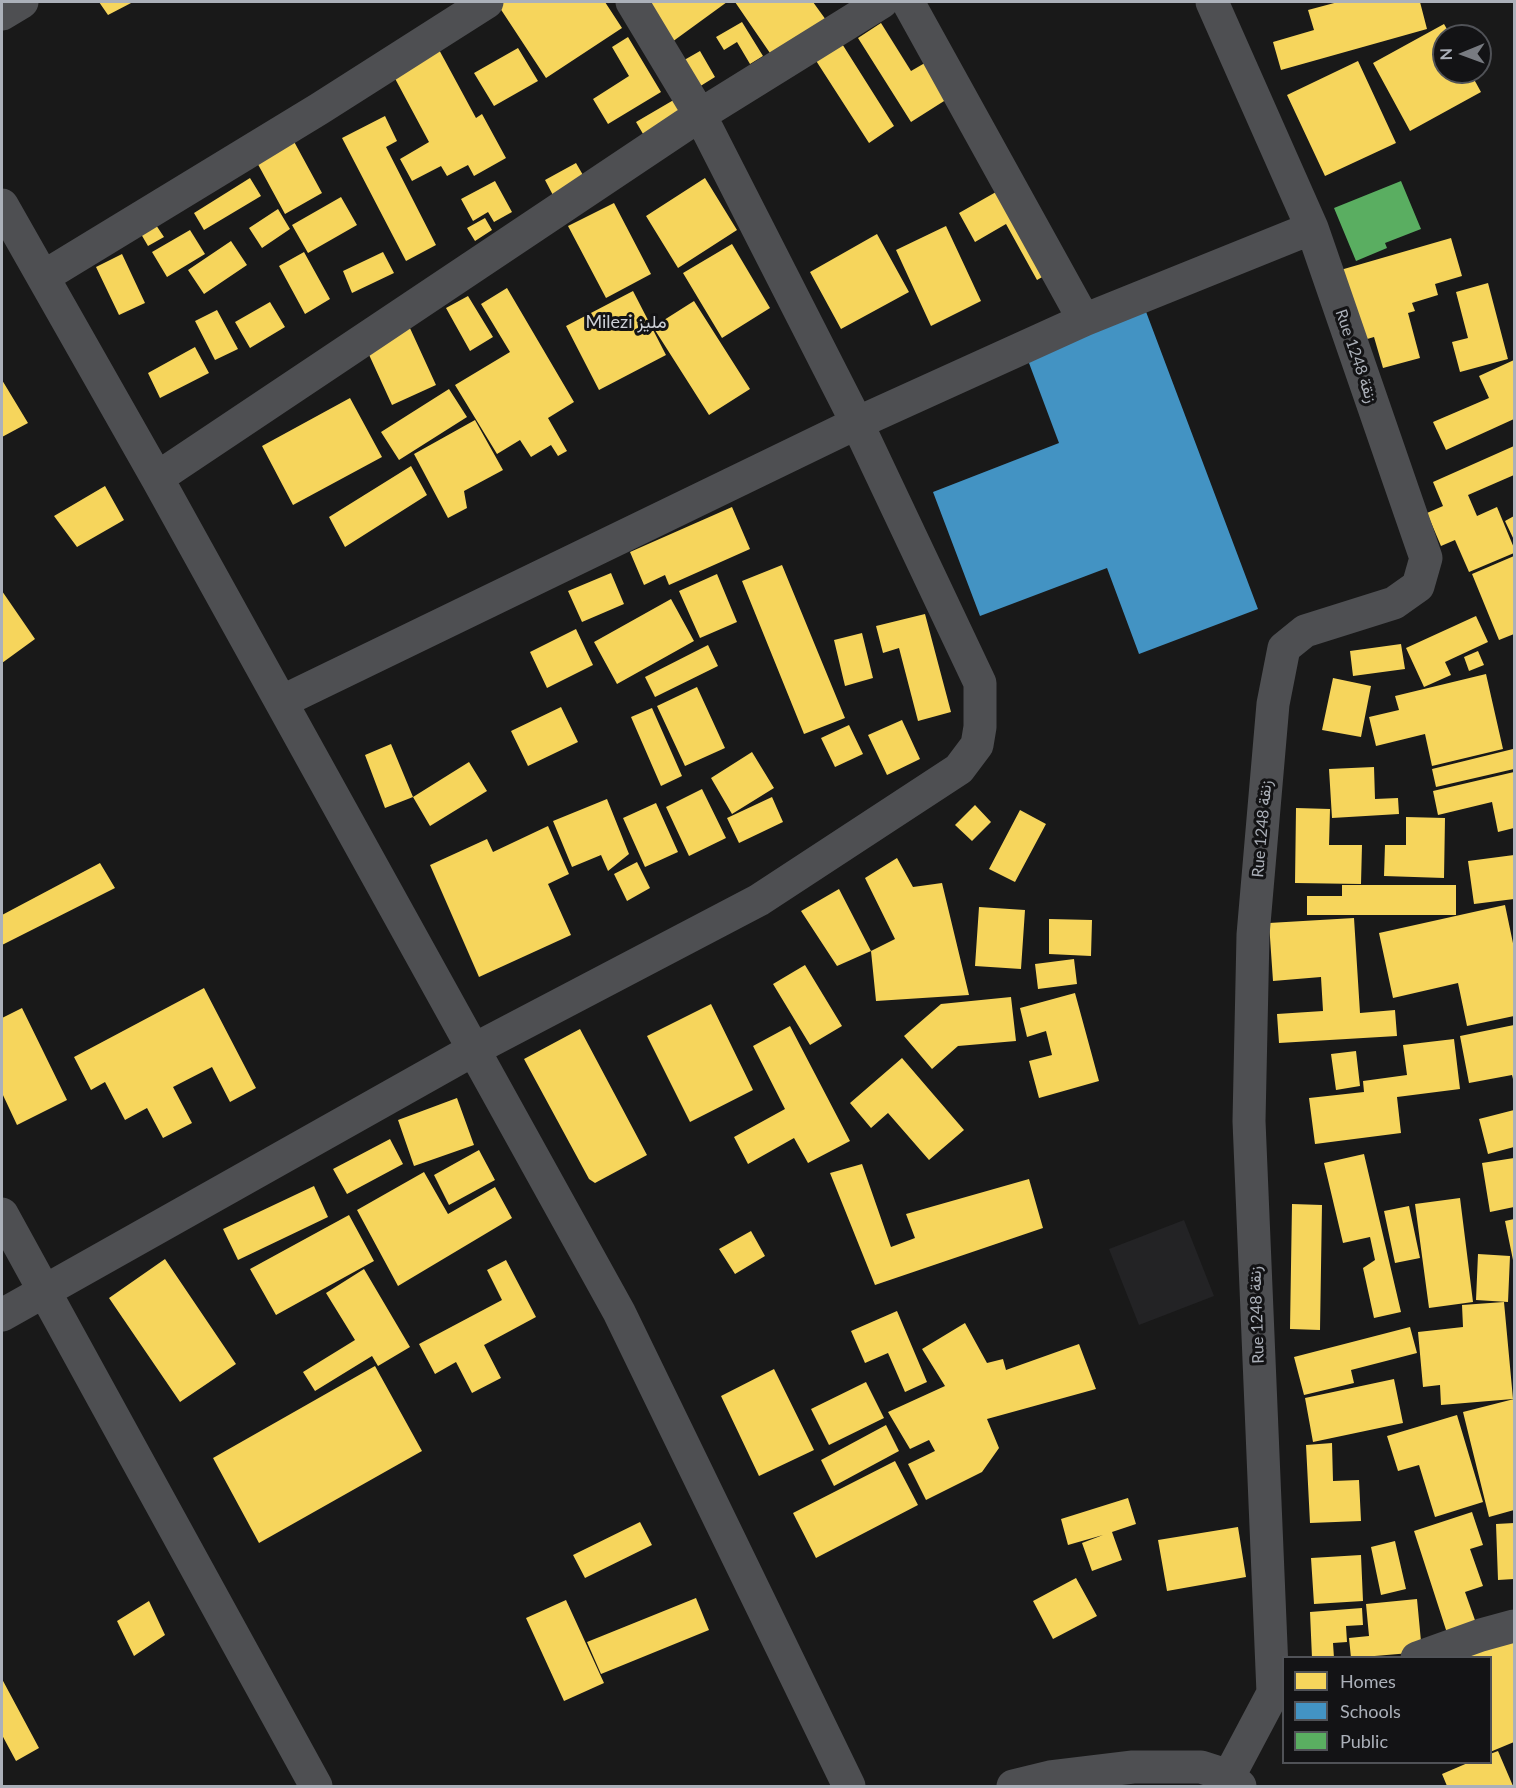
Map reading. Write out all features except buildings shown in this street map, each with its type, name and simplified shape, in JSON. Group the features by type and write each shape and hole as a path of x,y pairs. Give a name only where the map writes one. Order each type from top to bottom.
{"street":[{"path":"2,14 22,2"},
{"path":"43,277 319,109 487,2"},
{"path":"2,1315 473,1050 759,900 959,769 976,745 980,726 980,683 857,423 700,115 632,2"},
{"path":"157,478 700,115 882,2"},
{"path":"908,2 1084,320"},
{"name":"Rue 1248 زنقة","path":"1212,2 1312,228 1426,558 1418,586 1394,603 1305,631 1284,648 1273,704 1253,935 1249,1121 1278,1692 1234,1781"},
{"path":"2,205 157,478 619,1312 849,1786"},
{"path":"281,702 857,423 1084,320 1312,228"},
{"path":"2,1214 316,1786"},
{"path":"1423,1656 1481,1635 1515,1626"},
{"path":"1013,1786 1050,1777 1132,1767 1201,1767 1234,1781"}],"shaded area":[{"path":"1184,1220 1214,1296 1139,1325 1109,1249"}],"district":[{"name":"Milezi مليز","path":"626,322"}]}
